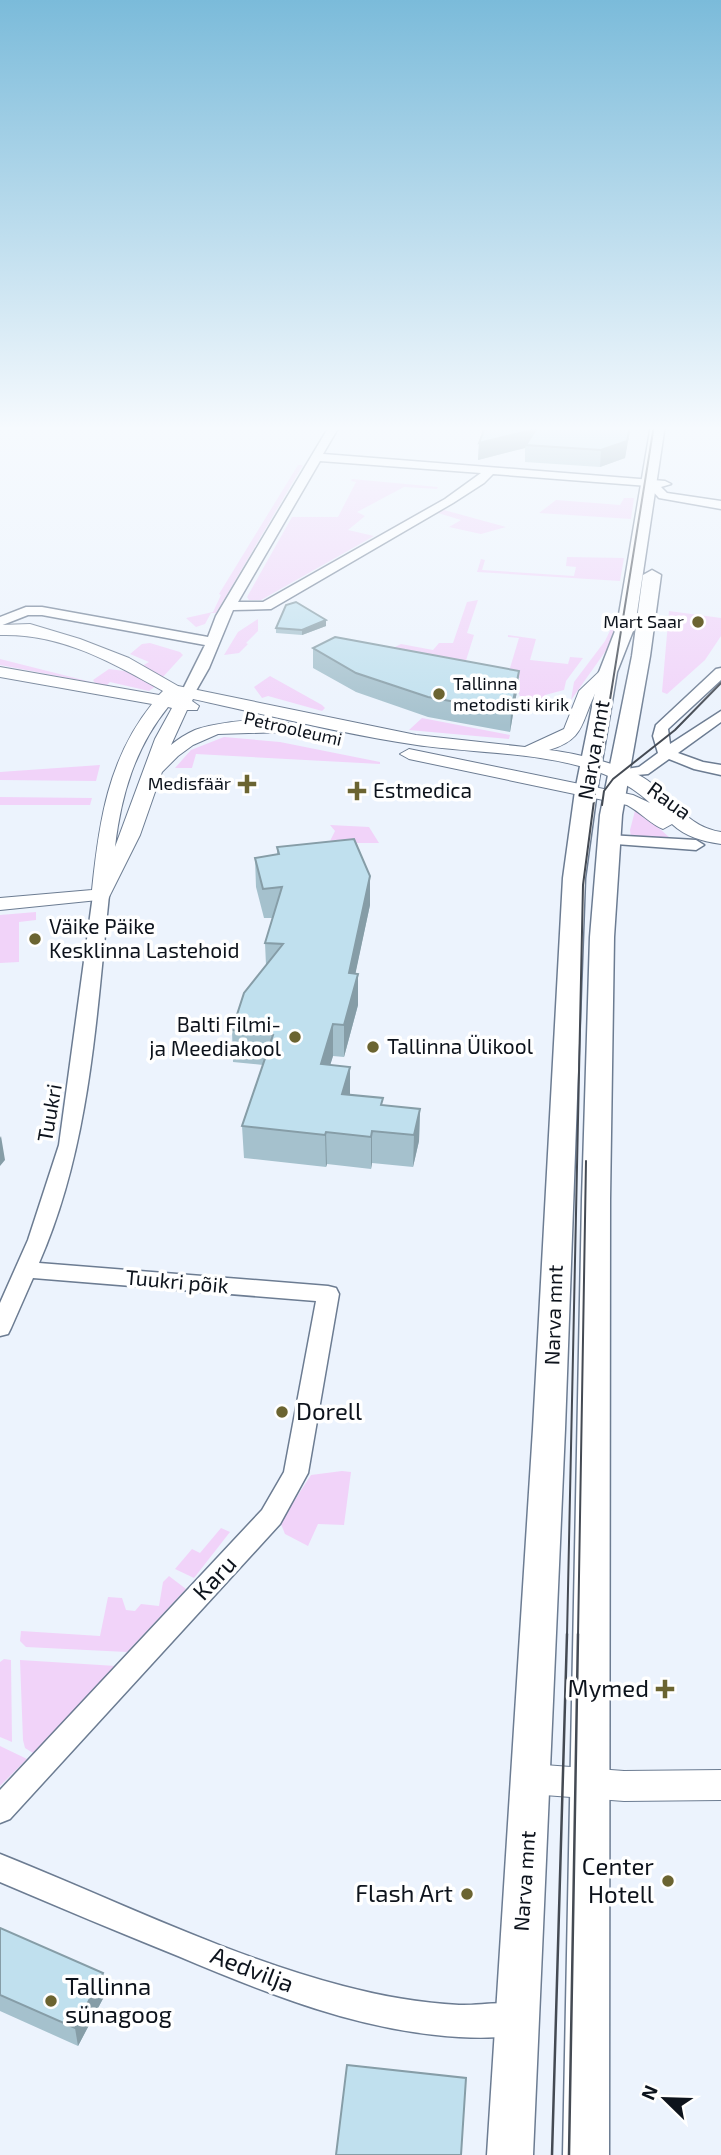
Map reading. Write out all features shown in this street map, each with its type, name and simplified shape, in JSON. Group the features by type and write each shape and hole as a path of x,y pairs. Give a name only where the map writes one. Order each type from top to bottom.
{"main road":[{"name":"Narva mnt","path":"586,2155 596,1199 608,840 602,781 608,672 626,626 651,526"},
{"name":"Narva mnt","path":"510,2155 531,1779 574,878 602,781 625,736 641,656 656,526"}],"street":[{"name":"Tuukri","path":"0,1328 39,1240 69,1145 115,785 125,760 145,725 176,697 205,658 229,606 275,526"},
{"path":"229,606 266,606 406,526"},
{"path":"0,622 26,611 42,611 212,642"},
{"path":"0,630 30,629 74,642 123,661 176,697"},
{"path":"519,750 550,744 570,733 576,724 587,691 608,672"},
{"path":"666,753 661,728 721,672"},
{"name":"Petrooleumi","path":"0,673 97,691 176,697 394,736 565,756 602,781"},
{"path":"97,691 130,711 145,725"},
{"name":"Tuukri","path":"102,895 131,835 176,697"},
{"name":"Petrooleumi","path":"176,697 285,727 374,747 460,763 602,781"},
{"path":"460,763 564,767 602,781 643,771 721,715"},
{"path":"153,773 172,751 200,733 233,726 285,727"},
{"path":"602,781 601,759 625,736"},
{"path":"666,753 721,771"},
{"name":"Raua","path":"602,781 646,787 690,829 721,838"},
{"name":"Raua","path":"602,781 643,806 676,836 696,845"},
{"path":"608,840 721,849"},
{"path":"0,904 102,895"},
{"name":"Tuukri põik","path":"26,1270 328,1294"},
{"name":"Karu","path":"0,1810 271,1517 296,1473 328,1294"},
{"path":"531,1779 650,1787 721,1785"},
{"name":"Aedvilja","path":"0,1868 296,1988 413,2017 485,2022 516,2019"}],"shaded area":[{"path":"261,526 267,526 216,613 211,613 205,624 196,627 186,618 213,612 221,595 219,594"},
{"path":"287,526 353,526 348,530 374,536 261,600 249,600 247,597"},
{"path":"501,526 506,527 481,534 449,527"},
{"path":"567,557 624,558 620,581 477,572 481,559 485,560 482,570 574,576 576,567 566,566"},
{"path":"478,600 467,633 474,635 463,670 510,668 519,638 508,635 536,639 530,660 568,664 570,657 583,658 566,681 564,690 545,695 536,704 521,699 518,691 520,678 445,672 393,648 401,644 433,650 439,643 453,643 467,602"},
{"path":"669,611 721,618 721,636 705,660 667,694 662,692"},
{"path":"616,618 620,618 617,635 571,700 574,682 605,641"},
{"path":"258,619 258,631 246,643 248,644 239,653 224,655 238,632"},
{"path":"150,643 183,655 162,678 142,666 149,662 130,654 142,644"},
{"path":"0,659 95,683 93,680 109,669 132,672 156,686 149,691 110,682 107,685 146,693 0,665"},
{"path":"270,676 325,708 322,711 268,696 262,698 254,687"},
{"path":"422,718 510,735 509,739 409,730"},
{"path":"224,737 280,742 380,764 196,754 192,768 175,768 191,750"},
{"path":"100,765 96,781 0,780 0,772"},
{"path":"0,797 92,798 90,805 0,805"},
{"path":"636,807 671,839 631,838 630,830"},
{"path":"330,825 369,827 379,843 329,843 335,831"},
{"path":"36,912 36,920 19,922 19,962 0,963 0,915"},
{"path":"351,1472 344,1525 318,1524 308,1546 285,1534 281,1524 283,1518 311,1475"},
{"path":"221,1528 230,1532 194,1578 175,1569 192,1549 200,1553"},
{"path":"169,1576 186,1589 127,1652 26,1647 20,1641 21,1631 100,1636 108,1597 122,1598 126,1610 135,1611 141,1604 159,1606 163,1582"},
{"path":"4,1659 11,1660 12,1742 0,1737 0,1662"},
{"path":"20,1660 116,1666 33,1753 25,1748 23,1740"},
{"path":"0,1746 27,1759 0,1786"}],"building":[{"path":"296,602 326,620 302,630 276,628 286,605"},
{"path":"335,637 519,671 511,712 428,697 356,673 313,648"},
{"path":"354,839 370,876 349,973 358,974 344,1025 333,1024 321,1064 350,1067 342,1094 383,1098 381,1105 420,1109 414,1135 372,1131 371,1137 326,1132 325,1135 242,1126 273,1035 232,1030 244,993 283,944 265,943 282,887 263,889 255,858 279,854 277,847"},
{"name":"Tallinna sünagoog","path":"0,1928 103,1973 75,2028 0,1995"},
{"path":"347,2065 466,2078 461,2155 336,2155"}],"tram line":[{"path":"567,1636 583,885 638,526"},
{"path":"602,805 604,791 613,779 675,730 721,683"},
{"path":"578,1636 586,1161"},
{"path":"552,2155 567,1634"},
{"path":"569,2155 578,1634"}],"place":[{"name":"Mart Saar","path":"698,622"},
{"name":"Tallinna metodisti kirik","path":"439,694"},
{"name":"Medisfäär","path":"247,784"},
{"name":"Estmedica","path":"357,791"},
{"name":"Väike Päike Kesklinna Lastehoid","path":"35,939"},
{"name":"Balti Filmi- ja Meediakool","path":"295,1037"},
{"name":"Tallinna Ülikool","path":"373,1047"},
{"name":"Dorell","path":"282,1412"},
{"name":"Mymed","path":"665,1689"},
{"name":"Center Hotell","path":"668,1881"},
{"name":"Flash Art","path":"467,1894"},
{"name":"Tallinna sünagoog","path":"51,2001"}]}
